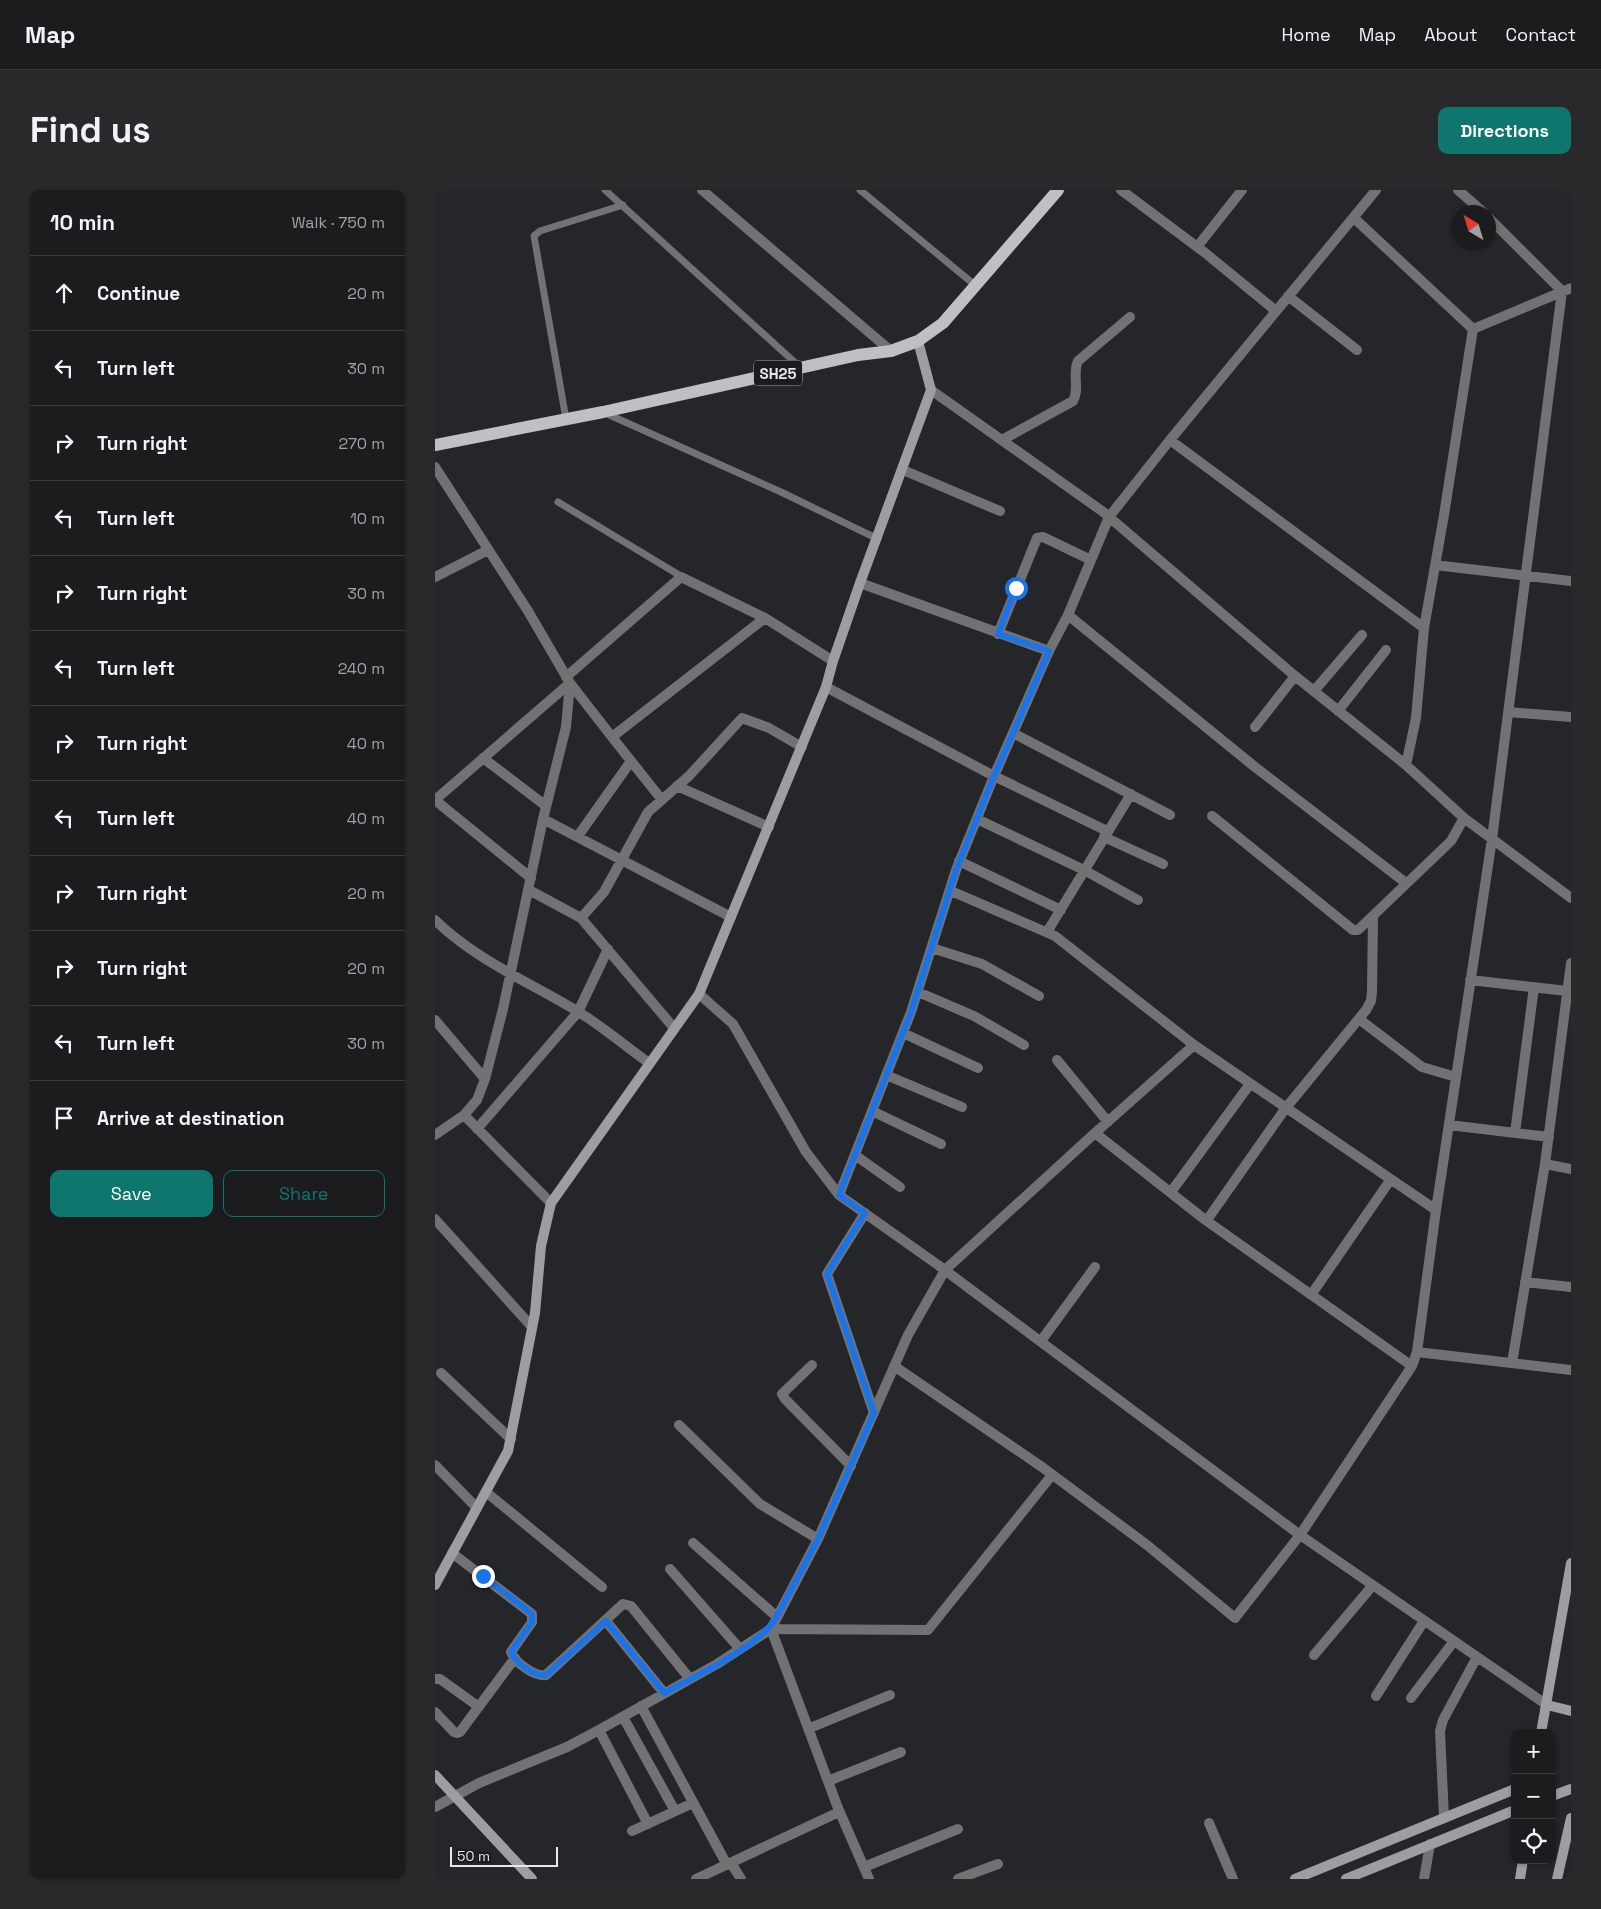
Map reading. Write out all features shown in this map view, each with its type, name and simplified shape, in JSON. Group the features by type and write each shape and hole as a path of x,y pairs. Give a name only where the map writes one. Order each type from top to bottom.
{"main road":[{"name":"SH25","path":"435,445 603,412 858,355 891,351 918,341 943,323 977,286 1058,190"}],"street":[{"path":"702,190 891,351"},
{"path":"1121,190 1197,247 1276,311"},
{"path":"1197,247 1242,190"},
{"path":"839,1195 918,992 959,861 1013,732 1049,651 1068,615 1109,517 1376,190"},
{"path":"1458,190 1475,205"},
{"path":"1354,218 1473,329"},
{"path":"1496,224 1567,289"},
{"path":"1473,329 1567,289"},
{"path":"894,1366 1052,1475 1147,1545 1235,1618 1300,1535 1412,1366 1417,1352 1436,1210 1492,839 1526,575 1567,289"},
{"path":"1288,296 1357,350"},
{"path":"1002,440 1073,400 1078,361 1130,317"},
{"path":"1406,766 1416,718 1424,628 1473,329"},
{"path":"435,1585 508,1451 532,1327 541,1246 551,1203 699,994 826,688 833,661 860,583 878,539 931,390 918,341"},
{"path":"931,390 1109,517 1295,676 1406,766 1464,818 1571,898"},
{"path":"1170,440 1424,628"},
{"path":"435,467 528,611 568,680 662,800"},
{"path":"903,470 1000,510"},
{"path":"998,634 1037,538 1043,538 1091,560"},
{"path":"435,577 488,550"},
{"path":"1435,565 1571,580"},
{"path":"531,878 435,800 679,578 684,578 765,618 833,661"},
{"path":"860,583 1049,651"},
{"path":"1068,615 1255,767 1406,883"},
{"path":"612,737 765,618"},
{"path":"1314,691 1362,635"},
{"path":"1338,711 1386,650"},
{"path":"1255,727 1295,676"},
{"path":"435,1135 464,1115 477,1100 485,1079 529,890 546,806 567,727 568,680"},
{"path":"826,688 1163,864"},
{"path":"1508,712 1571,717"},
{"path":"581,918 604,892 648,812 677,786 742,718 769,728 802,747"},
{"path":"1013,732 1170,815"},
{"path":"483,758 546,806"},
{"path":"578,836 631,760"},
{"path":"677,786 769,826"},
{"path":"1047,932 1131,794"},
{"path":"1212,816 1353,930 1363,927 1451,841 1464,818"},
{"path":"977,818 1084,870 1138,900"},
{"path":"543,819 731,917"},
{"path":"959,861 1061,910"},
{"path":"529,890 581,918 674,1028"},
{"path":"951,891 1047,932 1064,942 1194,1044 1285,1109 1436,1210"},
{"path":"1207,1220 1285,1109 1359,1019 1371,1001 1373,917"},
{"path":"435,920 445,930 510,975 578,1012 649,1063"},
{"path":"932,948 982,964 1039,996"},
{"path":"477,1129 578,1012 608,949"},
{"path":"1512,1363 1549,1137 1571,963"},
{"path":"1471,980 1567,991"},
{"path":"1515,1133 1534,987"},
{"path":"918,992 974,1016 1024,1045"},
{"path":"699,994 733,1024 805,1152 839,1195 945,1270 1300,1535 1547,1705 1571,1711"},
{"path":"1359,1019 1422,1067 1456,1077"},
{"path":"435,1020 485,1079"},
{"path":"903,1033 978,1068"},
{"path":"435,1807 456,1797 479,1782 567,1747 690,1679 771,1629 818,1539 908,1335 945,1270 1194,1044"},
{"path":"1057,1060 1108,1122"},
{"path":"886,1075 962,1107"},
{"path":"1171,1192 1250,1084"},
{"path":"873,1111 941,1144"},
{"path":"464,1115 551,1203"},
{"path":"1449,1125 1549,1137"},
{"path":"1095,1133 1207,1220 1412,1366"},
{"path":"855,1155 900,1188"},
{"path":"1545,1164 1571,1169"},
{"path":"1311,1295 1391,1180"},
{"path":"865,1213 827,1274 874,1413"},
{"path":"435,1219 532,1327"},
{"path":"1041,1341 1095,1267"},
{"path":"1525,1282 1571,1287"},
{"path":"1417,1352 1571,1370"},
{"path":"813,1365 782,1394 851,1466"},
{"path":"441,1373 511,1439"},
{"path":"679,1425 760,1504 818,1539"},
{"path":"435,1465 477,1508"},
{"path":"771,1629 928,1630 1052,1475"},
{"path":"486,1492 601,1587"},
{"path":"693,1543 777,1616"},
{"path":"452,1554 532,1614 532,1622 511,1652 515,1658 535,1674 546,1675 623,1604 631,1606 690,1679"},
{"path":"1542,1729 1571,1563"},
{"path":"670,1569 740,1649"},
{"path":"1314,1655 1373,1585"},
{"path":"1376,1696 1424,1620"},
{"path":"606,1621 664,1693"},
{"path":"771,1629 810,1728 839,1812 869,1879"},
{"path":"1411,1698 1454,1641"},
{"path":"1443,1818 1440,1731 1443,1720 1477,1657"},
{"path":"435,1712 457,1733 479,1708 515,1658"},
{"path":"435,1679 440,1679 479,1708"},
{"path":"810,1728 890,1695"},
{"path":"641,1706 693,1803 729,1864 741,1879"},
{"path":"623,1717 675,1811"},
{"path":"599,1730 648,1824"},
{"path":"828,1781 901,1752"},
{"path":"435,1774 532,1879"},
{"path":"1556,1795 1571,1789"},
{"path":"1295,1879 1511,1791"},
{"path":"632,1831 693,1803"},
{"path":"696,1879 839,1812"},
{"path":"1346,1879 1511,1812"},
{"path":"1557,1879 1571,1818"},
{"path":"1209,1822 1233,1879"},
{"path":"864,1867 958,1829"},
{"path":"1424,1879 1431,1844"},
{"path":"958,1879 998,1864"},
{"path":"1520,1879 1522,1864"}],"lane":[{"path":"605,190 801,368"},
{"path":"860,190 977,286"},
{"path":"566,419 534,236 540,231 623,205"},
{"path":"603,412 781,492 878,539"},
{"path":"558,502 684,578"}],"route":[{"path":"483,1576 532,1614 532,1622 511,1652 515,1658 535,1674 541,1676 546,1675 606,1621 664,1693 717,1664 771,1629 818,1539 874,1413 827,1274 865,1213 839,1195 911,1012 951,891 956,870 994,776 1049,651 998,634 1016,588"}]}
